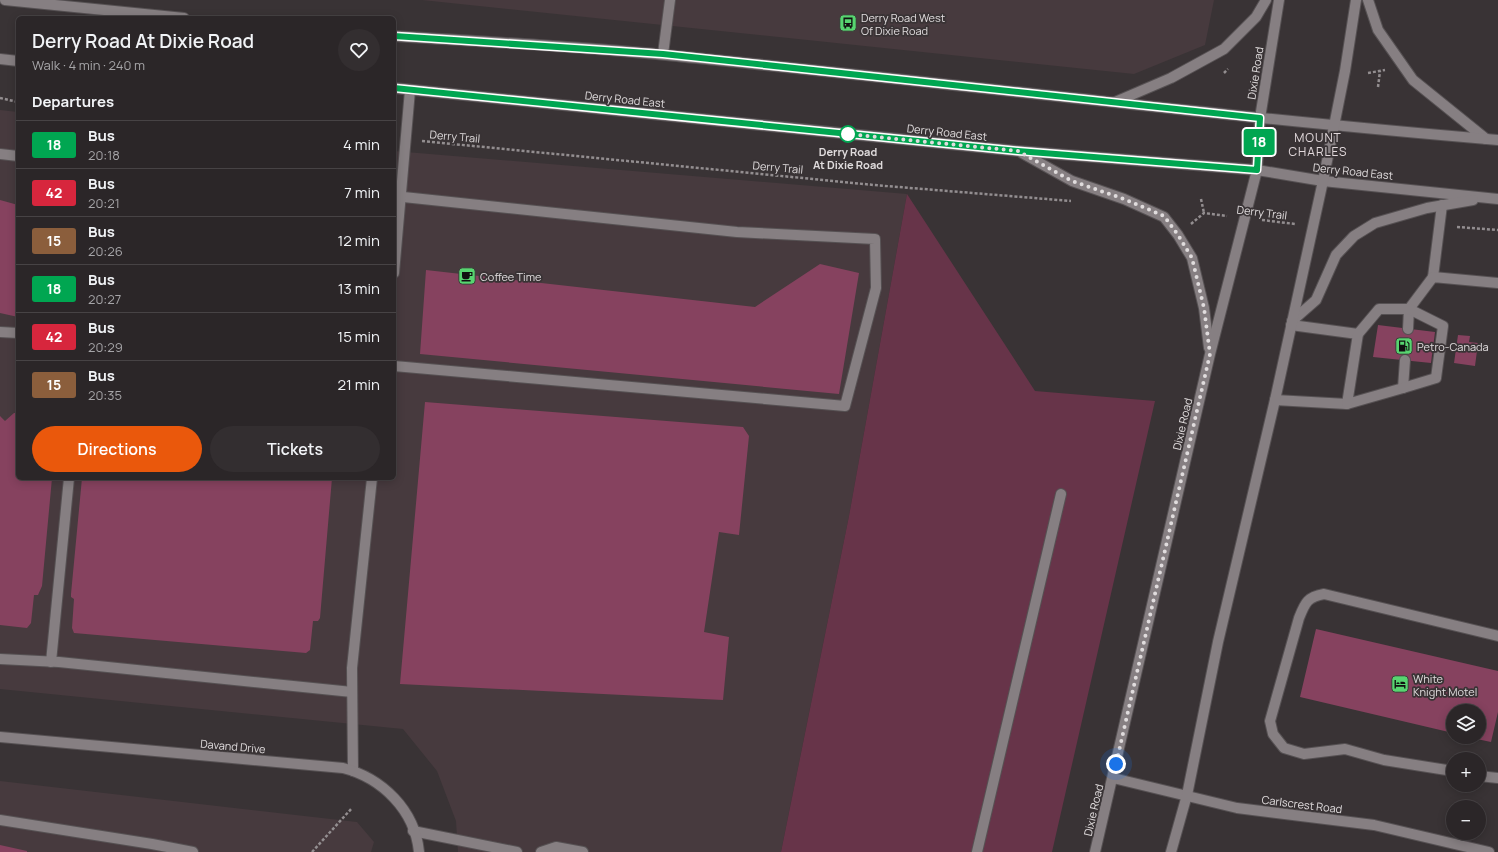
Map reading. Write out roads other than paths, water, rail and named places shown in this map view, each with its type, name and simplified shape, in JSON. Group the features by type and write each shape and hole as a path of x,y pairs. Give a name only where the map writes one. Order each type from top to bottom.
{"main road":[{"path":"5,0 164,16"},
{"path":"663,54 670,0"},
{"path":"1115,102 1171,78 1224,49 1256,17 1266,0"},
{"name":"Dixie Road","path":"1096,852 1210,354 1257,170 1260,118 1279,0"},
{"path":"1171,852 1187,795 1218,642 1292,323 1334,125 1356,0"},
{"path":"1368,0 1378,30 1413,80 1486,139"},
{"path":"396,36 663,54 1260,118 1498,140"},
{"path":"0,59 16,61"},
{"name":"Derry Road East","path":"396,88 1018,151 1257,170 1323,180 1498,199"},
{"path":"396,235 398,197 406,140 410,90"},
{"path":"1018,151 1072,181 1124,199 1164,216 1192,258 1204,308 1210,354"},
{"path":"0,154 16,156"},
{"path":"396,366 845,406 876,288 875,239 737,232 398,197"},
{"path":"1292,323 1316,300 1336,255 1354,236 1375,223 1442,205 1485,198"},
{"path":"1408,329 1409,309 1433,277 1442,205"},
{"path":"1433,277 1498,283"},
{"path":"1274,400 1347,404 1436,378 1443,326 1409,309 1379,309 1358,334 1347,404"},
{"path":"1292,323 1358,334"},
{"path":"0,332 16,333"},
{"path":"1403,388 1405,360"},
{"path":"51,662 69,480"},
{"path":"353,771 352,668 372,480"},
{"path":"978,852 1061,494"},
{"path":"1446,770 1384,760 1345,749 1304,754 1284,748 1273,734 1270,721 1304,604 1314,596 1324,594 1498,636"},
{"path":"0,658 352,692"},
{"name":"Davand Drive","path":"0,737 343,768 371,779 387,790 398,802 413,831 418,844 418,852"},
{"path":"1486,777 1498,778"},
{"name":"Carlscrest Road","path":"1113,778 1236,808 1374,825 1460,848 1489,852"},
{"path":"0,820 193,852"},
{"path":"413,831 517,852"},
{"path":"541,852 556,847 583,852"}],"place":[{"name":"Derry Road West Of Dixie Road","path":"848,23"},
{"name":"Derry Road At Dixie Road","path":"848,134"},
{"name":"Coffee Time","path":"467,276"},
{"name":"Petro-Canada","path":"1404,346"},
{"name":"White Knight Motel","path":"1400,684"}],"district":[{"name":"MOUNT CHARLES","path":"1318,144"}]}
